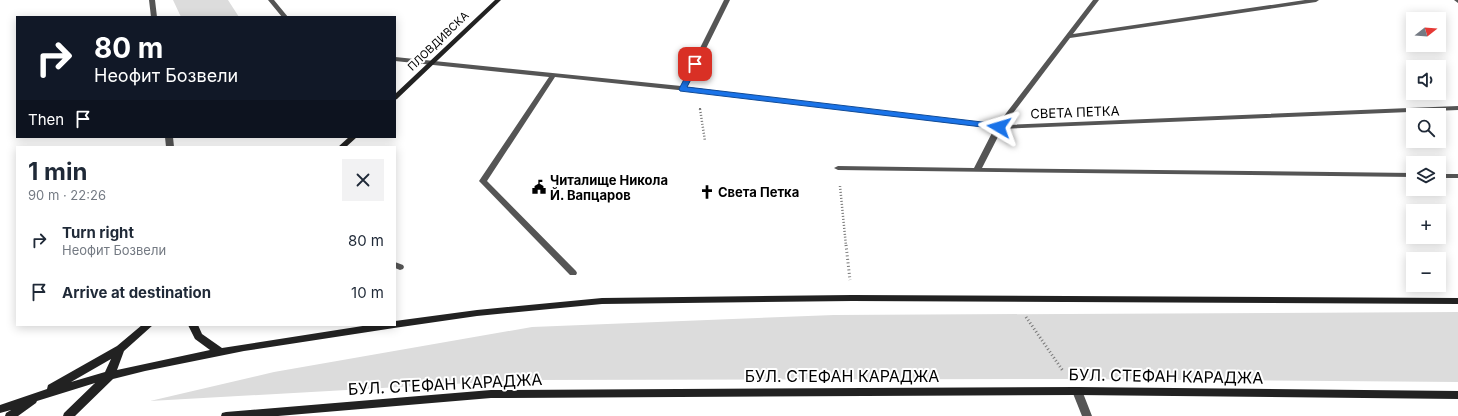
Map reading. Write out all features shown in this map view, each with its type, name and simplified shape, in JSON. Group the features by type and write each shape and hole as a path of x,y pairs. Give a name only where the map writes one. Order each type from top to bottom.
{"street":[{"path":"152,0 154,16"},
{"path":"272,0 284,16"},
{"name":"ПЛОВДИВСКА","path":"396,97 498,0"},
{"path":"682,89 727,0"},
{"path":"977,170 999,127 1096,0"},
{"path":"1069,36 1316,0"},
{"name":"СВЕТА ПЕТКА","path":"396,59 697,90 999,127 1458,108"},
{"path":"553,76 483,181 573,273"},
{"path":"343,146 352,138"},
{"path":"838,168 1406,176"},
{"path":"1446,176 1458,176"},
{"path":"396,325 477,313 602,301 852,298 1458,301"},
{"path":"10,416 43,393 120,349 147,326"},
{"path":"193,326 198,336 219,351"},
{"path":"0,409 43,393 109,376 219,351 387,326"},
{"path":"68,416 109,376 120,349"},
{"path":"1077,391 1087,416"},
{"name":"БУЛ. СТЕФАН КАРАДЖА","path":"226,416 491,394 1077,391 1458,395"}],"path":[{"path":"697,90 705,141"},
{"path":"838,168 852,298"},
{"path":"1013,299 1077,391"}],"shaded area":[{"path":"173,0 228,0 238,16 181,16"},
{"path":"1458,312 1458,382 1069,379 525,380 150,401 274,372 532,327 834,315"}],"place":[{"name":"Читалище Никола Й. Вапцаров","path":"539,187"},
{"name":"Света Петка","path":"707,192"}],"route":[{"path":"695,64 682,89 999,127"}]}
